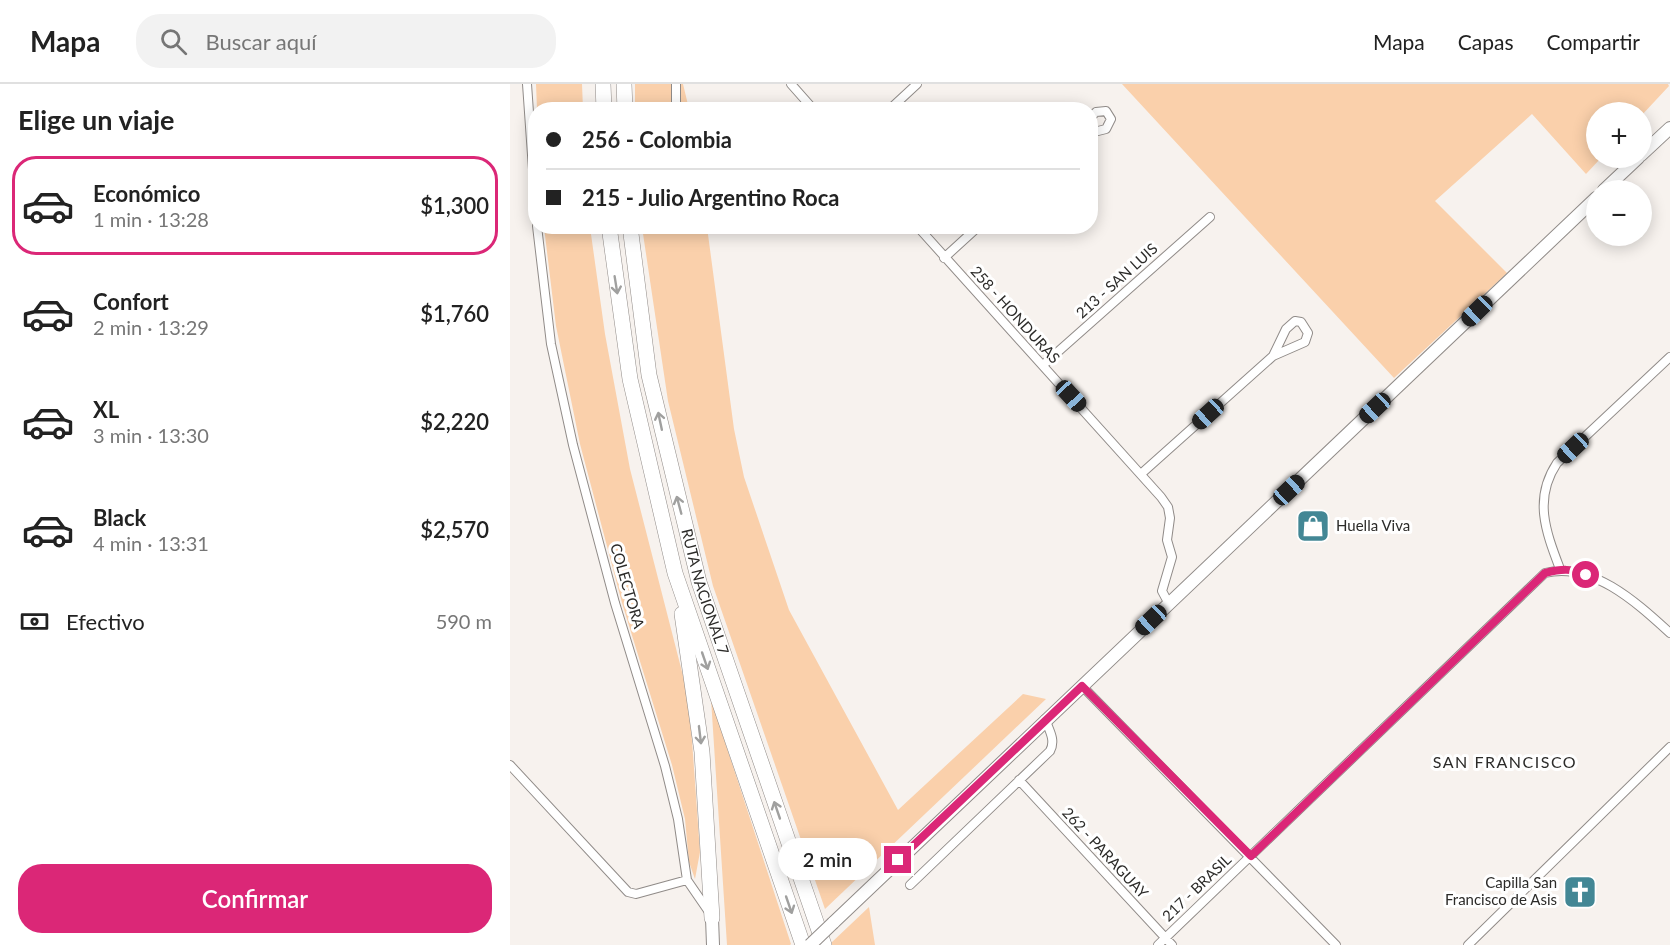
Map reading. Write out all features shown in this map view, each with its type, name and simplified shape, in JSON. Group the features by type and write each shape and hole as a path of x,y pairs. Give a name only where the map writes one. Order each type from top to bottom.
{"highway":[{"path":"603,84 604,102"},
{"path":"624,84 625,102"},
{"name":"RUTA NACIONAL 7","path":"610,234 630,379 675,573 802,945"},
{"name":"RUTA NACIONAL 7","path":"631,234 650,375 699,582 824,945"},
{"path":"675,573 702,752 712,918"}],"street":[{"path":"527,84 528,102"},
{"path":"676,84 676,102"},
{"path":"791,84 807,102"},
{"path":"898,102 917,84"},
{"path":"1098,112 1106,111 1111,119 1106,129 1098,131"},
{"path":"1652,145 1670,128"},
{"path":"1615,180 1627,168"},
{"path":"810,945 1044,719 1169,604 1586,208"},
{"name":"213 - SAN LUIS","path":"1043,365 1210,217"},
{"name":"COLECTORA","path":"538,234 551,344 563,401 607,573 665,766 678,819 687,880 712,918"},
{"name":"258 - HONDURAS","path":"924,234 1142,473 1167,507 1170,518 1167,540 1172,557 1162,591 1169,604"},
{"path":"944,258 970,234"},
{"path":"1142,473 1273,356 1305,342 1308,333 1301,322 1295,321 1289,325 1273,356"},
{"path":"1670,357 1557,463 1548,476 1542,505 1543,521 1560,569 1575,570 1615,590 1640,606 1670,633"},
{"name":"217 - BRASIL","path":"1158,945 1528,588 1545,573 1560,569"},
{"path":"1082,686 1336,945"},
{"path":"910,885 1053,745 1044,719"},
{"path":"1468,945 1670,747"},
{"path":"510,765 628,892 636,894 687,880"},
{"name":"262 - PARAGUAY","path":"1019,780 1172,945"},
{"path":"712,918 712,945"}],"shaded area":[{"path":"536,84 582,84 583,102 537,102"},
{"path":"635,84 683,84 687,102 635,102"},
{"path":"1122,84 1668,84 1669,86 1652,104 1652,102 1586,102 1586,168 1592,168 1586,174 1532,114 1435,201 1507,273 1394,378"},
{"path":"545,234 591,234 605,334 630,469 689,699 700,852 695,879 689,862 685,819 672,765 622,603 580,444 556,326"},
{"path":"643,234 708,234 734,429 744,477 789,610 898,810 1023,694 1046,699 825,909 713,586 668,401"},
{"path":"711,699 791,944 790,945 727,945"},
{"path":"869,907 875,945 832,945 831,943"}],"building":[{"name":"Capilla San Francisco de Asis","path":"1578,879 1593,895 1582,905 1567,888"}],"place":[{"name":"Huella Viva","path":"1313,526"},
{"name":"Capilla San Francisco de Asis","path":"1580,892"}],"district":[{"name":"SAN FRANCISCO","path":"1505,762"}],"route":[{"path":"898,860 1044,719 1082,686 1251,856 1545,573 1560,569 1575,570 1586,575"}]}
